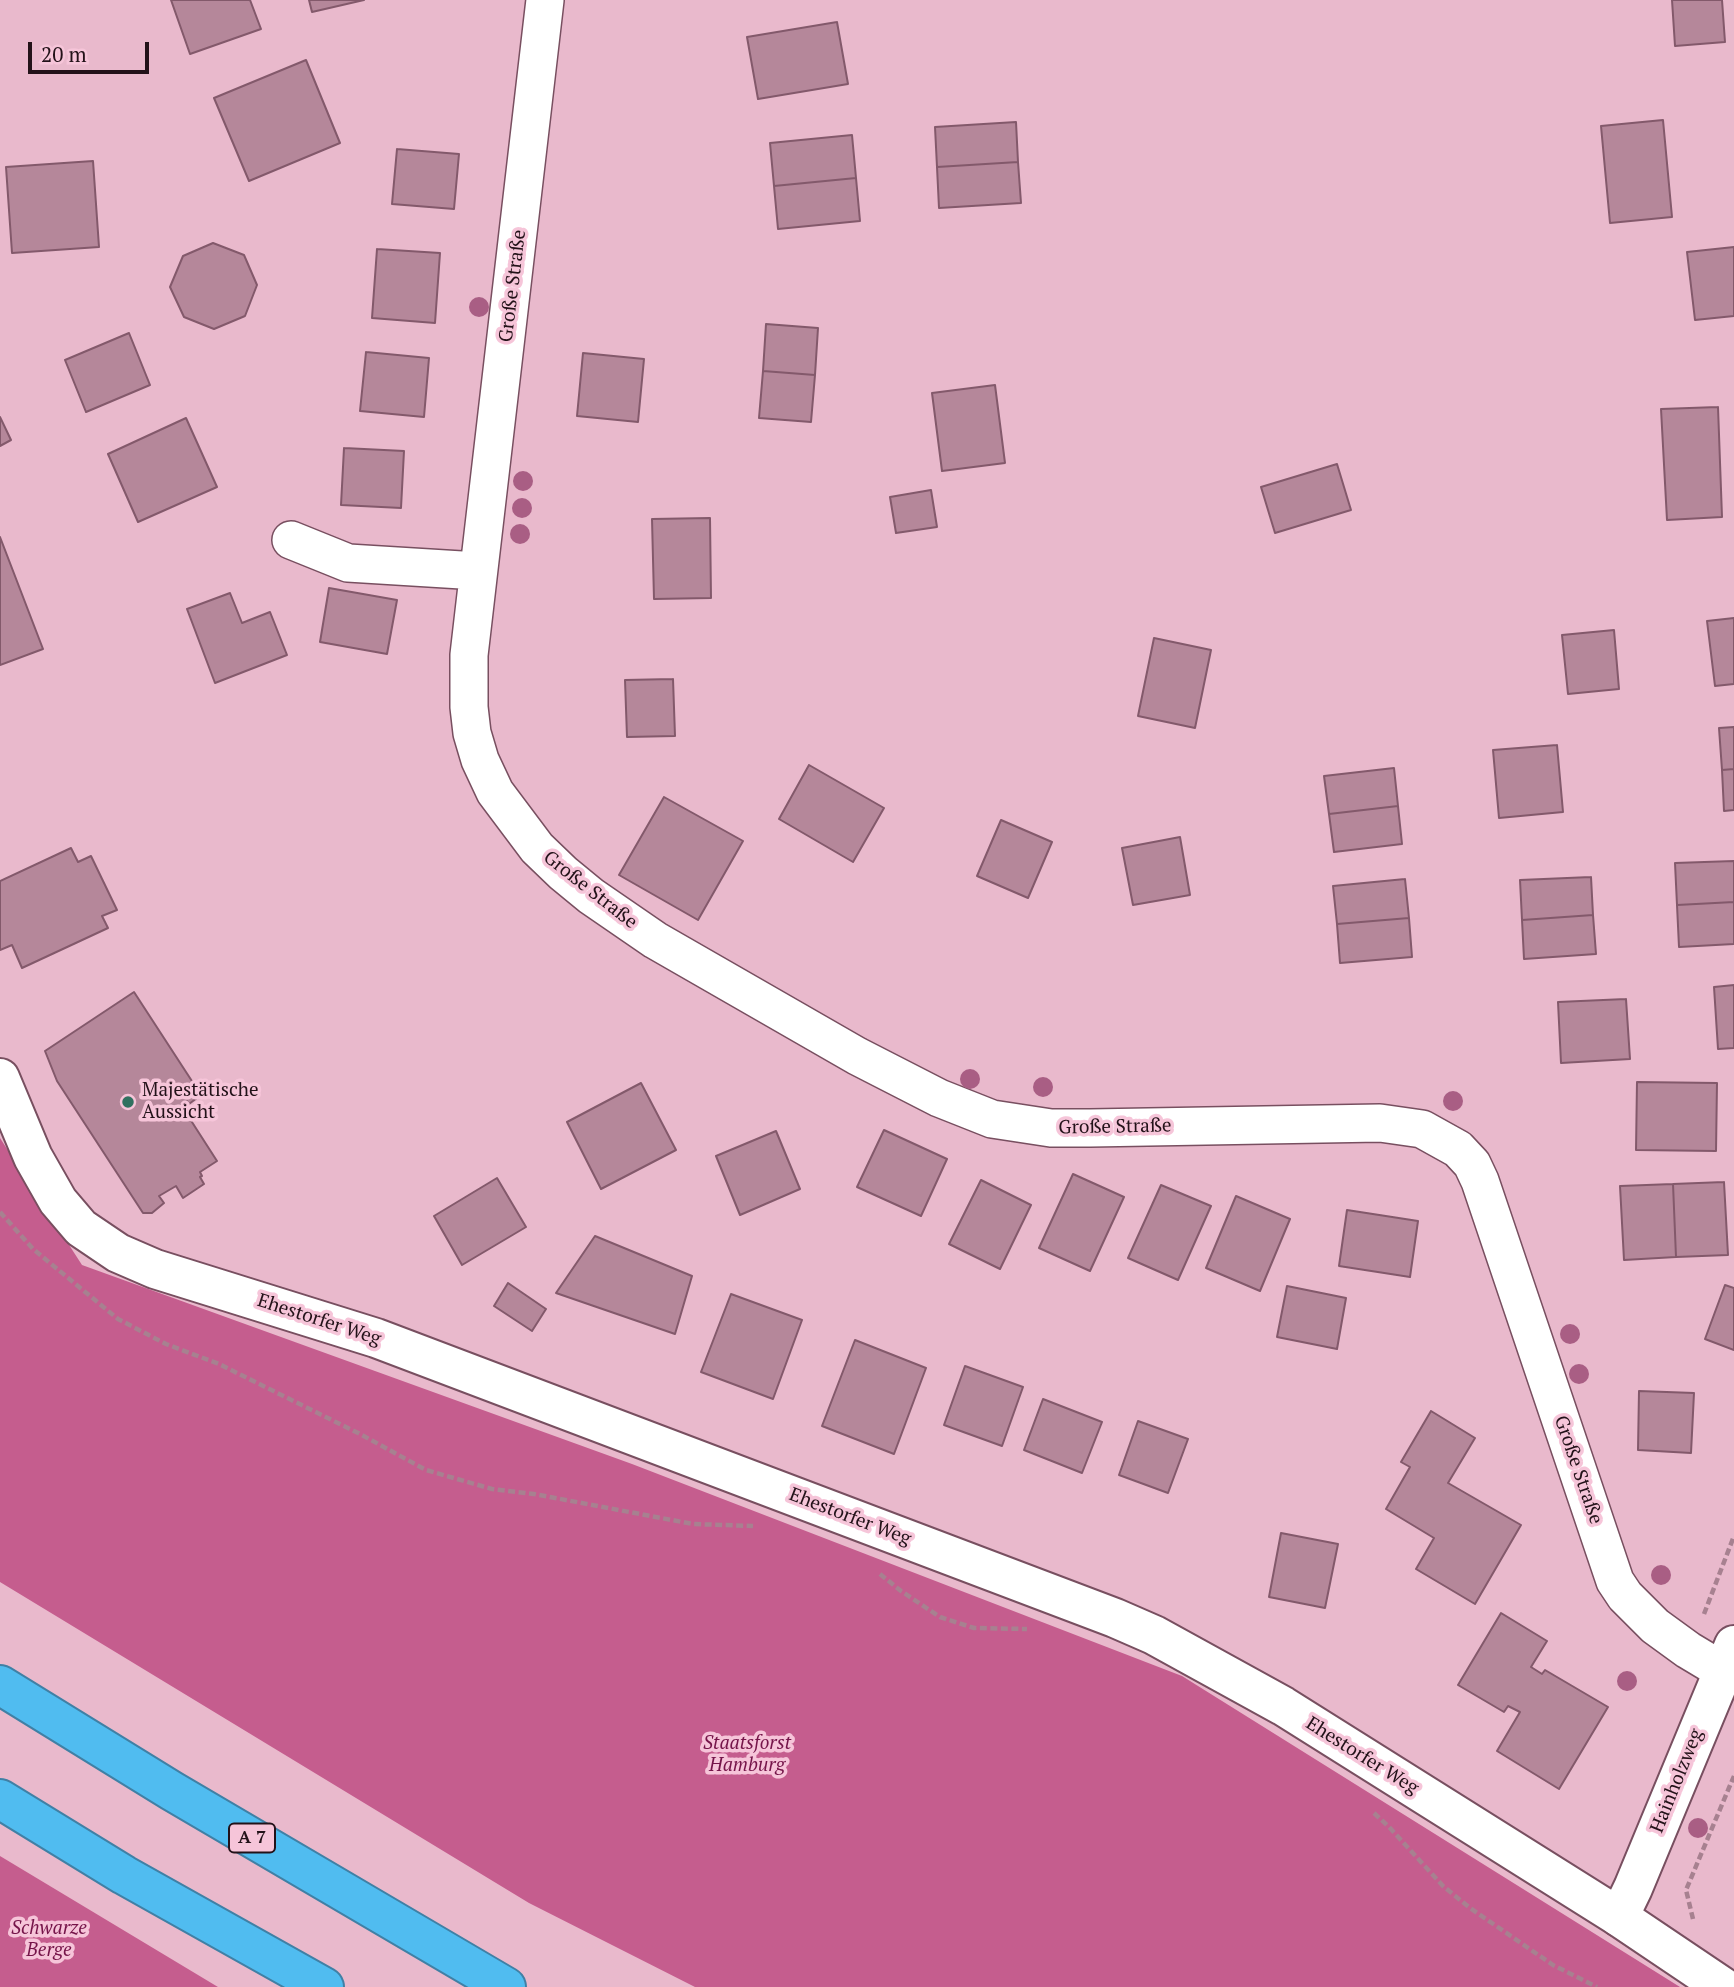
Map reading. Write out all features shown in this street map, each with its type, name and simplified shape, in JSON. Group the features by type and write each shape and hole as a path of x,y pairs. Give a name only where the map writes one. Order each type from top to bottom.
{"highway":[{"name":"A 7","path":"0,1685 172,1791 506,1987"},
{"path":"0,1799 124,1875 324,1987"}],"main road":[{"name":"Ehestorfer Weg","path":"0,1078 33,1157 58,1201 81,1228 118,1253 155,1269 376,1338 1154,1635 1283,1706 1619,1917 1723,1987"},
{"name":"Hainholzweg","path":"1619,1917 1728,1658"}],"street":[{"name":"Große Straße","path":"545,0 469,655 468,707 472,733 480,760 495,792 537,848 563,873 591,896 655,940 857,1056 939,1098 992,1119 1051,1128 1380,1123 1422,1129 1458,1149 1472,1164 1480,1181 1615,1581 1625,1596 1655,1626 1688,1650 1728,1658"},
{"path":"291,540 348,563 478,571"}],"path":[{"path":"0,1212 33,1249 118,1319 166,1344 219,1364 426,1470 492,1489 693,1524 762,1527"},
{"path":"875,1569 901,1591 940,1617 974,1628 1035,1628"},
{"path":"1694,1922 1686,1890 1734,1776"},
{"path":"1368,1809 1389,1826 1443,1886 1470,1908 1553,1965 1597,1987"}],"green space":[{"name":"Staatsforst Hamburg","path":"0,1138 82,1265 632,1464 1182,1676 1680,1987 695,1987 529,1903 0,1582"},
{"name":"Schwarze Berge","path":"0,1856 218,1987 0,1987"}],"building":[{"path":"171,0 250,0 261,29 190,54"},
{"path":"309,0 364,0 312,12"},
{"path":"1672,0 1722,0 1725,42 1675,46"},
{"path":"837,22 848,84 758,99 747,37"},
{"path":"306,60 340,143 249,181 214,98"},
{"path":"1663,120 1672,217 1610,223 1601,126"},
{"path":"1016,122 1018,162 937,167 935,127"},
{"path":"852,135 856,178 774,186 770,143"},
{"path":"397,149 459,154 454,209 392,204"},
{"path":"93,161 99,247 12,253 6,167"},
{"path":"1018,162 1021,203 939,208 937,167"},
{"path":"856,178 860,221 778,229 774,186"},
{"path":"213,243 244,255 257,285 245,316 214,329 184,317 170,287 183,256"},
{"path":"1734,247 1734,316 1695,320 1687,252"},
{"path":"377,249 440,253 435,323 372,318"},
{"path":"766,324 818,328 815,375 763,371"},
{"path":"129,333 150,385 86,412 65,360"},
{"path":"366,352 429,358 424,417 360,411"},
{"path":"583,353 644,359 638,422 577,416"},
{"path":"763,371 815,375 811,422 759,418"},
{"path":"995,385 1005,463 942,471 932,393"},
{"path":"1718,407 1722,517 1667,520 1661,409"},
{"path":"0,417 11,440 0,446"},
{"path":"186,418 217,487 138,522 108,454"},
{"path":"344,448 404,451 401,508 341,505"},
{"path":"1337,464 1351,510 1275,533 1261,487"},
{"path":"931,490 937,527 896,533 890,497"},
{"path":"710,518 711,598 654,599 652,519"},
{"path":"0,537 43,649 0,665"},
{"path":"329,588 397,600 387,654 320,642"},
{"path":"230,593 242,623 270,612 287,655 215,683 187,609"},
{"path":"1734,618 1734,684 1715,686 1707,621"},
{"path":"1614,630 1619,689 1568,694 1562,635"},
{"path":"1154,638 1211,650 1195,728 1138,716"},
{"path":"673,679 675,736 627,737 625,680"},
{"path":"1734,727 1734,769 1722,770 1719,728"},
{"path":"1557,745 1563,812 1499,818 1493,750"},
{"path":"809,765 884,808 853,862 779,819"},
{"path":"1394,768 1398,806 1329,814 1324,776"},
{"path":"1734,769 1734,810 1724,811 1722,770"},
{"path":"664,797 743,841 698,920 619,875"},
{"path":"1398,806 1402,844 1334,852 1329,814"},
{"path":"1001,820 1052,842 1028,898 977,876"},
{"path":"1180,837 1190,895 1133,905 1122,848"},
{"path":"71,848 78,862 91,856 117,910 102,916 108,928 22,968 12,945 0,950 0,881"},
{"path":"1734,861 1734,902 1677,905 1675,863"},
{"path":"1591,877 1593,915 1522,920 1520,880"},
{"path":"1405,879 1409,918 1337,924 1333,886"},
{"path":"1734,902 1734,944 1679,947 1677,905"},
{"path":"1593,915 1596,954 1524,959 1522,920"},
{"path":"1409,918 1412,957 1340,963 1337,924"},
{"path":"1734,985 1734,1048 1718,1049 1714,987"},
{"name":"Majestätische Aussicht","path":"134,992 201,1095 189,1104 187,1101 181,1105 217,1161 200,1172 204,1184 183,1198 176,1186 159,1196 164,1203 152,1213 143,1213 57,1081 45,1051"},
{"path":"1626,999 1630,1059 1561,1063 1558,1002"},
{"path":"1637,1082 1717,1083 1716,1151 1636,1150"},
{"path":"641,1083 676,1150 601,1189 567,1122"},
{"path":"884,1130 947,1159 921,1216 857,1187"},
{"path":"776,1131 800,1189 740,1215 716,1156"},
{"path":"1073,1174 1124,1197 1090,1271 1039,1248"},
{"path":"497,1178 526,1227 462,1265 434,1216"},
{"path":"981,1180 1031,1205 1000,1269 949,1244"},
{"path":"1724,1182 1728,1255 1676,1257 1673,1184"},
{"path":"1673,1184 1676,1257 1624,1260 1620,1186"},
{"path":"1161,1185 1211,1206 1178,1280 1128,1258"},
{"path":"1236,1196 1290,1219 1260,1291 1206,1268"},
{"path":"1347,1210 1418,1221 1410,1277 1339,1266"},
{"path":"595,1236 692,1276 675,1334 556,1293"},
{"path":"508,1283 546,1309 532,1331 494,1306"},
{"path":"1725,1285 1734,1288 1734,1350 1705,1339"},
{"path":"1287,1286 1346,1298 1337,1349 1277,1337"},
{"path":"731,1294 802,1320 773,1399 701,1372"},
{"path":"855,1340 926,1368 894,1454 822,1426"},
{"path":"965,1366 1023,1387 1002,1446 944,1425"},
{"path":"1639,1391 1694,1393 1691,1453 1638,1450"},
{"path":"1043,1399 1102,1422 1082,1473 1024,1450"},
{"path":"1431,1411 1475,1438 1448,1483 1521,1525 1475,1604 1416,1569 1434,1538 1386,1509 1410,1467 1401,1462"},
{"path":"1138,1421 1188,1439 1168,1493 1119,1475"},
{"path":"1281,1533 1338,1544 1325,1608 1269,1597"},
{"path":"1501,1613 1547,1641 1531,1667 1542,1674 1545,1670 1608,1707 1559,1789 1497,1751 1520,1712 1508,1706 1504,1712 1458,1685"}],"place":[{"name":"Majestätische Aussicht","path":"128,1102"}]}
